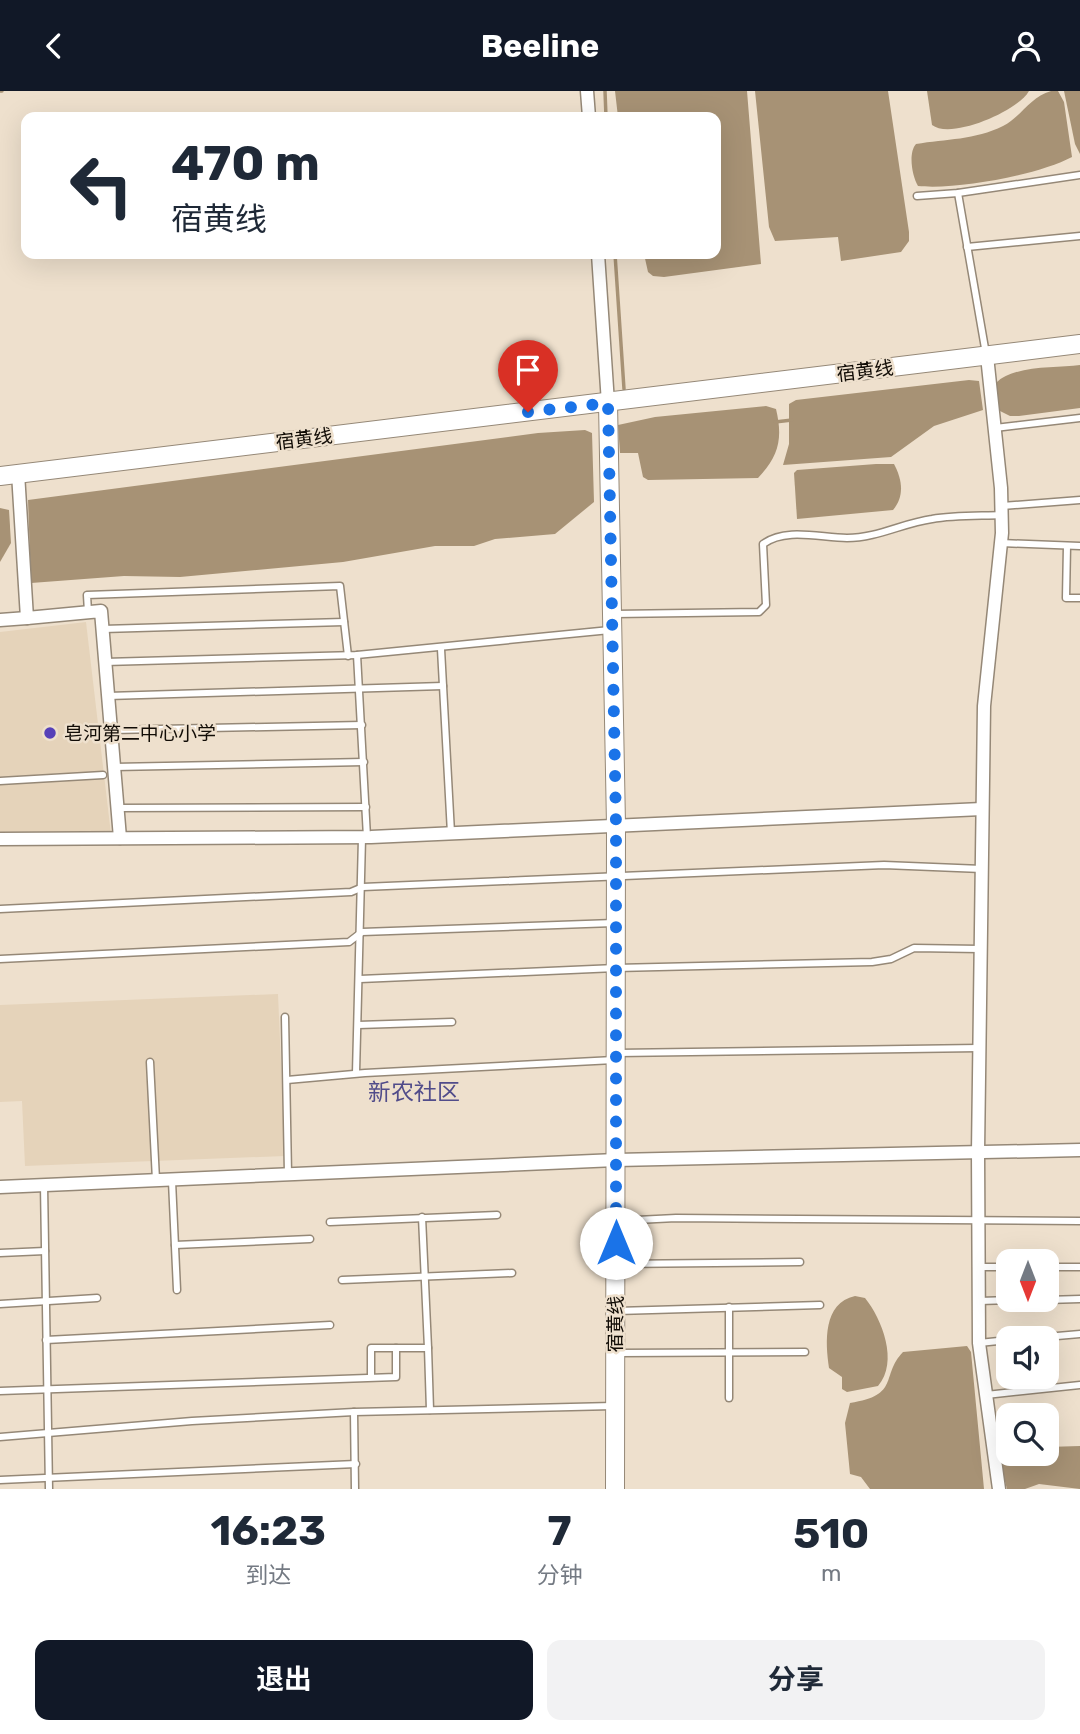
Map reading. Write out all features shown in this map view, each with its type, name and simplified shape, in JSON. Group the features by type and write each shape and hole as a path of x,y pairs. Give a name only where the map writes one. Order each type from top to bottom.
{"main road":[{"name":"宿黄线","path":"0,476 1080,344"},
{"name":"宿黄线","path":"608,403 616,825 615,1489"}],"street":[{"path":"587,91 589,112"},
{"path":"598,259 608,403"},
{"path":"987,356 1002,510 1001,543 986,669 982,809 978,1301 979,1343 999,1489"},
{"path":"18,473 27,618"},
{"path":"0,620 101,611 111,730 109,771 120,838"},
{"path":"0,839 364,837 982,809"},
{"path":"0,1187 616,1160 1080,1150"}],"lane":[{"path":"917,196 958,193 1080,175"},
{"path":"958,193 987,356"},
{"path":"967,247 1080,236"},
{"path":"995,428 1080,418"},
{"path":"106,662 348,656 441,649 612,622 759,612 766,605 764,544 772,538 788,534 852,538 875,535 932,518 1080,501"},
{"path":"1001,543 1080,546"},
{"path":"1066,546 1066,598 1080,598"},
{"path":"88,612 87,595 340,586 348,656"},
{"path":"103,629 344,622"},
{"path":"441,649 451,833"},
{"path":"356,1073 366,807 357,655"},
{"path":"108,696 443,686"},
{"path":"111,730 362,725"},
{"path":"0,781 109,771 363,762"},
{"path":"117,808 366,807"},
{"path":"0,909 351,891 363,887 884,865 982,869"},
{"path":"0,958 349,941 362,932 616,923"},
{"path":"360,979 616,968 872,962 891,959 914,948 981,949"},
{"path":"285,1017 288,1174"},
{"path":"358,1024 452,1022"},
{"path":"287,1080 616,1056 979,1048"},
{"path":"150,1062 156,1180"},
{"path":"172,1179 177,1290"},
{"path":"44,1185 49,1489"},
{"path":"330,1222 497,1216"},
{"path":"422,1217 430,1410"},
{"path":"616,1221 676,1218 1080,1221"},
{"path":"175,1245 310,1239"},
{"path":"0,1253 45,1251"},
{"path":"616,1264 800,1262"},
{"path":"978,1268 996,1267"},
{"path":"1059,1267 1080,1267"},
{"path":"342,1280 512,1273"},
{"path":"0,1304 97,1299"},
{"path":"1059,1300 1080,1299"},
{"path":"978,1301 996,1300"},
{"path":"615,1311 820,1305"},
{"path":"729,1307 729,1398"},
{"path":"46,1340 330,1325"},
{"path":"1059,1335 1080,1333"},
{"path":"979,1343 996,1341"},
{"path":"371,1376 370,1348 428,1348"},
{"path":"0,1391 396,1377 396,1348"},
{"path":"615,1353 805,1352"},
{"path":"986,1395 1080,1385"},
{"path":"0,1437 192,1421 354,1412 615,1406"},
{"path":"354,1412 355,1489"},
{"path":"0,1480 356,1464"}],"shaded area":[{"path":"615,91 747,91 761,264 664,277 653,276 648,272 645,259 721,259 721,112 617,112"},
{"path":"755,91 888,91 909,232 909,241 901,252 841,261 838,237 775,241 769,227"},
{"path":"927,91 1029,91 1012,107 998,115 968,126 941,129 932,125"},
{"path":"1051,91 1058,91 1064,102 1072,157 1039,170 997,180 954,186 918,186 912,165 912,153 916,144 971,137 992,131"},
{"path":"1064,91 1080,91 1080,154 1075,144"},
{"path":"1080,365 1080,408 1019,416 1010,416 998,410 996,383 1004,377 1024,370"},
{"path":"979,381 983,410 934,426 891,457 783,465 789,444 789,404 796,400"},
{"path":"766,406 776,409 779,438 771,462 758,478 648,480 643,477 638,453 620,453 618,425 655,417"},
{"path":"585,430 592,433 594,502 555,534 495,539 474,546 435,546 343,562 180,577 124,576 31,583 28,500 538,433"},
{"path":"894,464 899,476 901,493 893,510 797,519 794,473 797,470"},
{"path":"0,508 9,510 11,543 0,562"},
{"name":"皂河第二中心小学","path":"86,622 111,834 0,834 0,632"},
{"path":"278,994 285,1156 25,1166 22,1101 0,1102 0,1005"},
{"path":"855,1296 865,1298 877,1317 886,1341 887,1365 878,1386 847,1392 842,1389 842,1377 829,1368 827,1336 828,1325 837,1307"},
{"path":"967,1346 971,1352 984,1489 870,1489 861,1477 850,1474 845,1423 850,1403 877,1395 883,1390 903,1352"},
{"path":"1080,1446 1080,1489 1039,1484 1025,1489 1007,1489 1002,1466 1059,1466 1059,1447"}],"waterway":[{"path":"605,91 606,112"},
{"path":"615,259 624,389"},
{"path":"775,422 792,420"}],"place":[{"name":"皂河第二中心小学","path":"50,733"}],"district":[{"name":"新农社区","path":"414,1092"}],"route":[{"path":"528,412 608,403 616,825 616,1243"}]}
